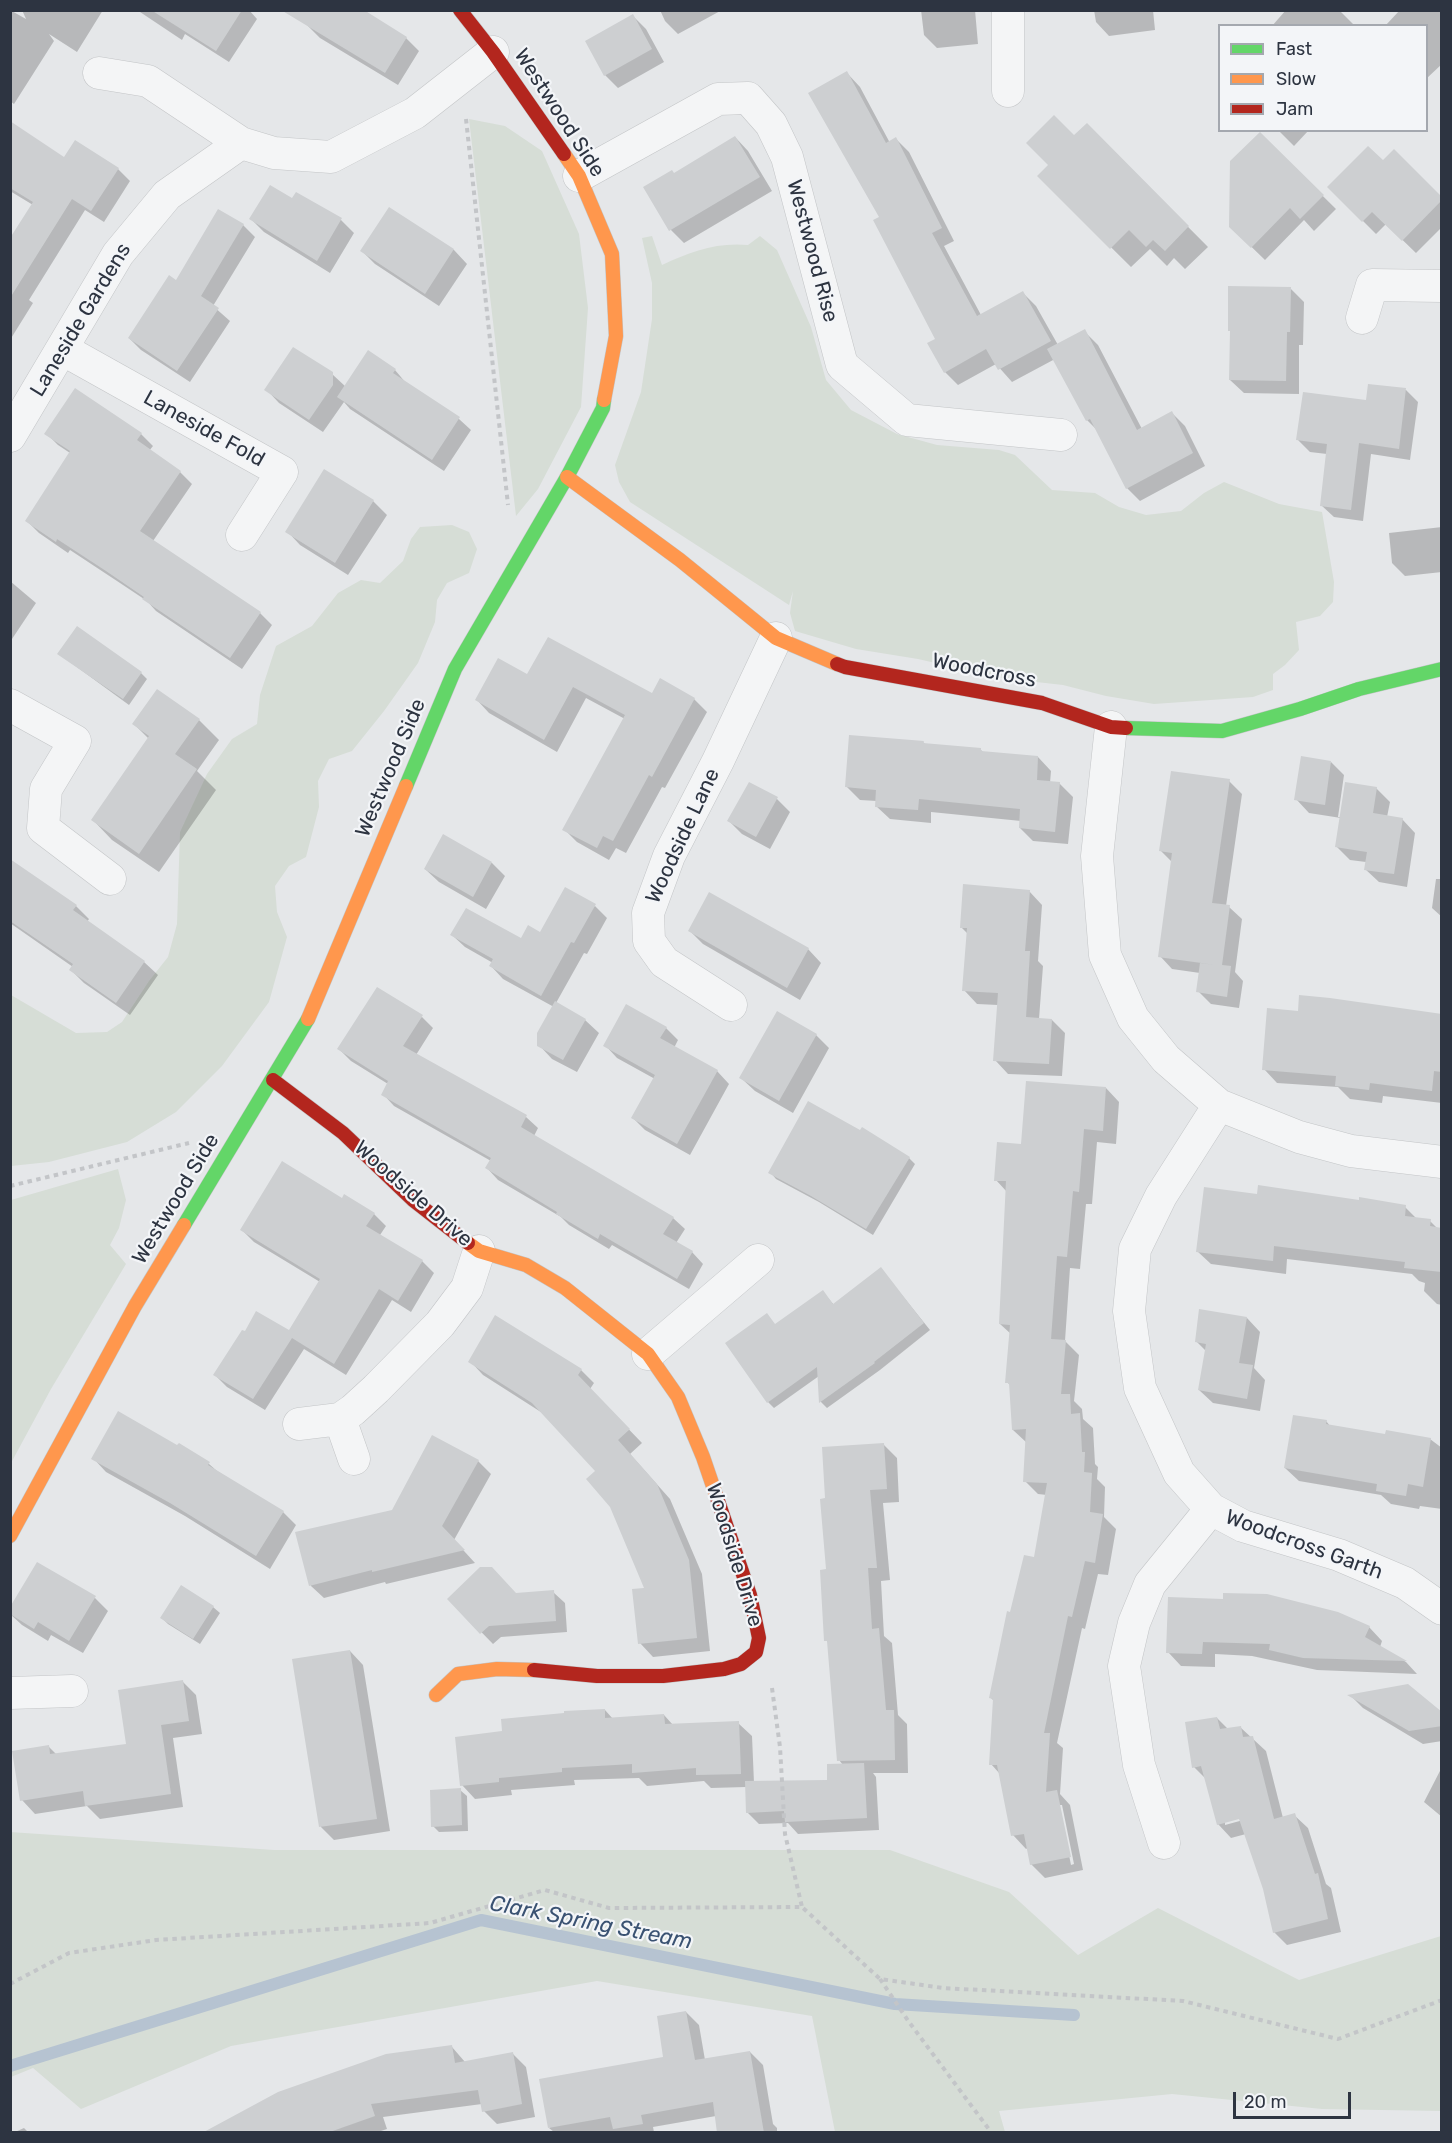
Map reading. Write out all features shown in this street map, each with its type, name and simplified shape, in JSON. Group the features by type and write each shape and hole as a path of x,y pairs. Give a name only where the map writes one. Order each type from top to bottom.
{"street":[{"name":"Westwood Side","path":"10,1536 135,1306 307,1022 455,669 567,477 603,408 616,336 612,254 579,176 493,52 460,10"},
{"path":"1008,10 1008,91"},
{"path":"99,73 148,81 242,144 274,153 331,157 415,113 493,52"},
{"name":"Westwood Rise","path":"579,176 718,99 748,98 771,124 787,157 842,365 907,420 1061,435"},
{"name":"Laneside Gardens","path":"10,436 118,254 167,195 242,144"},
{"path":"1362,318 1372,285 1442,286"},
{"name":"Laneside Fold","path":"62,349 282,472 242,535"},
{"name":"Woodcross","path":"567,477 680,560 776,638 845,667 1042,703 1111,727 1222,731 1300,710 1359,689 1442,669"},
{"name":"Woodside Lane","path":"731,1005 664,962 649,941 648,913 669,856 718,761 776,638"},
{"path":"10,705 75,741 46,789 43,828 110,879"},
{"path":"1111,727 1097,856 1105,955 1133,1018 1166,1059 1219,1105 1299,1137 1341,1148 1442,1162"},
{"name":"Woodside Drive","path":"273,1080 343,1133 413,1200 479,1251 526,1265 565,1288 648,1354 678,1397 710,1479 750,1594 759,1638 756,1652 741,1664 724,1669 663,1676 597,1676 546,1670 497,1669 458,1674 436,1695"},
{"name":"Woodcross Garth","path":"1219,1105 1161,1196 1135,1249 1129,1311 1140,1388 1179,1473 1211,1509 1243,1526 1339,1556 1405,1583 1442,1609"},
{"path":"299,1424 340,1419 376,1389 440,1324 467,1288 479,1251"},
{"path":"648,1354 758,1260"},
{"path":"340,1419 354,1459"},
{"path":"1164,1844 1139,1765 1124,1666 1134,1623 1150,1584 1211,1509"},
{"path":"10,1693 72,1691"}],"path":[{"path":"461,77 508,510 536,531"},
{"path":"10,1185 242,1131"},
{"path":"770,1680 780,1748 785,1834 802,1907 880,1979 991,2133"},
{"path":"10,1984 69,1953 156,1940 430,1923 545,1890 609,1908 802,1907"},
{"path":"880,1979 943,1988 1183,2001 1338,2039 1442,2000"}],"shaded area":[{"path":"469,119 505,126 542,151 579,234 588,308 581,407 538,489 516,516"},
{"path":"652,236 662,265 703,249 736,244 748,245 760,236 777,250 811,327 826,380 851,410 897,434 937,445 999,450 1015,455 1052,490 1095,493 1119,507 1146,515 1181,511 1204,493 1224,482 1279,504 1322,512 1334,582 1333,602 1320,616 1296,622 1299,650 1273,674 1273,690 1253,697 1154,704 1106,696 1063,685 1001,678 918,659 856,649 795,631 790,613 793,591 789,605 630,502 619,482 615,465 641,392 652,319 652,283 642,238"},
{"path":"452,525 469,532 477,549 469,573 447,583 437,600 435,622 418,663 384,711 352,751 329,759 318,781 319,807 306,857 289,866 275,886 277,912 287,937 269,1002 222,1066 176,1112 127,1142 49,1162 11,1166 11,995 76,1033 107,1032 122,1022 168,957 177,924 180,832 207,774 232,739 257,724 260,695 276,646 312,626 338,593 361,580 380,583 403,561 411,539 420,527"},
{"path":"118,1169 126,1200 119,1228 110,1245 126,1264 51,1389 11,1463 11,1200"},
{"path":"10,1832 274,1850 890,1850 1009,1892 1078,1955 1158,1908 1299,1980 1441,1936 1441,2111 1322,2109 1172,2094 999,2111 1005,2132 835,2132 812,2016 597,1981 231,2046 81,2109 33,2068 11,2077"}],"building":[{"path":"151,10 242,10 216,51"},
{"path":"281,10 364,10 407,37 385,73"},
{"path":"633,14 652,49 604,76 585,41"},
{"path":"847,71 886,143 896,137 942,228 932,233 977,316 1023,291 1051,341 998,370 986,349 944,373 927,343 935,339 873,220 879,217 808,93"},
{"path":"1054,115 1074,135 1087,123 1189,226 1165,251 1153,240 1146,247 1129,230 1110,249 1037,176 1048,165 1026,143"},
{"path":"10,121 64,157 75,140 119,168 91,211 72,199 10,298 10,238 33,202 10,188"},
{"path":"1260,132 1324,195 1300,219 1290,208 1251,248 1229,227 1230,161"},
{"path":"735,136 760,177 669,231 643,187 672,170 674,173"},
{"path":"1368,146 1383,160 1394,149 1442,197 1442,200 1402,241 1372,212 1362,222 1327,187"},
{"path":"270,185 292,198 296,192 342,218 317,261 249,219"},
{"path":"389,207 454,249 425,294 360,251"},
{"path":"218,209 244,224 201,296 219,308 177,371 128,338 169,275 176,280"},
{"path":"1228,286 1291,287 1286,381 1229,380"},
{"path":"1085,329 1137,430 1172,411 1193,453 1126,489 1090,419 1086,421 1047,349"},
{"path":"293,347 333,372 333,385 309,420 264,390"},
{"path":"368,350 396,369 393,373 460,417 432,460 337,397"},
{"path":"1368,384 1406,388 1399,449 1359,443 1351,510 1320,506 1327,444 1296,440 1303,392 1366,400"},
{"path":"75,388 142,433 137,440 181,471 140,531 261,612 230,658 142,599 144,597 106,571 25,521 70,451 44,434"},
{"path":"324,469 374,500 335,563 285,532"},
{"path":"77,626 142,672 123,699 57,654"},
{"path":"548,637 652,693 660,678 695,698 652,777 649,775 613,841 603,836 597,848 562,830 625,715 573,687 544,740 475,700 498,658 527,674"},
{"path":"157,689 200,719 175,754 197,769 139,854 91,820 149,736 132,724"},
{"path":"849,735 924,741 923,743 981,748 981,751 1038,756 1037,780 1060,782 1055,832 1019,828 1020,809 919,799 918,810 875,807 876,790 845,787"},
{"path":"1301,756 1331,761 1325,805 1294,800"},
{"path":"1171,771 1230,779 1212,903 1230,905 1222,965 1231,966 1227,997 1196,992 1200,963 1216,965 1158,957 1172,853 1159,851"},
{"path":"749,782 778,797 756,837 727,821"},
{"path":"1345,782 1377,787 1373,813 1403,818 1394,874 1364,870 1367,852 1335,847"},
{"path":"443,834 492,862 473,897 424,869"},
{"path":"10,859 77,905 73,910 145,961 116,1003 69,970 73,964 10,921"},
{"path":"963,884 1030,890 1025,951 1030,951 1026,1017 1052,1019 1049,1064 993,1061 998,993 962,991 967,928 960,928"},
{"path":"565,887 596,904 574,943 571,942 541,996 489,966 493,959 450,935 466,908 521,938 528,925 540,932"},
{"path":"709,892 809,948 787,988 688,931"},
{"path":"377,987 423,1015 403,1046 527,1115 521,1127 674,1217 663,1234 693,1251 677,1279 600,1234 598,1239 556,1214 557,1212 485,1168 491,1158 381,1095 388,1081 337,1049"},
{"path":"1299,995 1442,1014 1442,1072 1434,1071 1432,1091 1370,1083 1369,1090 1335,1086 1336,1076 1262,1070 1267,1008 1298,1011"},
{"path":"555,1001 586,1019 563,1060 537,1046 537,1033"},
{"path":"626,1004 667,1027 660,1038 718,1070 677,1144 631,1118 655,1075 603,1046"},
{"path":"777,1011 817,1034 779,1101 739,1078"},
{"path":"1026,1081 1106,1087 1103,1131 1084,1129 1079,1192 1073,1191 1067,1257 1057,1256 1051,1339 1066,1340 1061,1394 1070,1394 1071,1414 1080,1413 1082,1452 1085,1452 1084,1472 1092,1473 1090,1512 1103,1514 1095,1563 1085,1561 1072,1617 1068,1616 1044,1733 1050,1733 1046,1792 1057,1790 1071,1857 1030,1865 1024,1834 1011,1836 997,1765 989,1765 993,1699 989,1698 1007,1611 1010,1612 1024,1555 1034,1557 1047,1483 1023,1482 1026,1429 1012,1430 1009,1383 1005,1383 1010,1325 999,1324 1006,1181 994,1181 997,1142 1021,1144"},
{"path":"808,1101 860,1130 862,1127 910,1157 866,1229 768,1173"},
{"path":"282,1161 342,1198 344,1194 375,1213 366,1226 423,1260 398,1301 379,1289 334,1364 292,1338 253,1399 213,1375 242,1330 245,1331 256,1311 289,1330 320,1279 240,1230"},
{"path":"1258,1185 1406,1205 1405,1216 1431,1219 1430,1226 1442,1228 1442,1272 1404,1268 1405,1262 1274,1246 1273,1261 1196,1252 1204,1187 1257,1194"},
{"path":"881,1267 924,1323 875,1363 819,1403 817,1367 767,1403 725,1343 767,1313 775,1324 823,1290 833,1304"},
{"path":"1199,1309 1247,1317 1239,1363 1253,1365 1247,1399 1198,1390 1206,1344 1195,1342"},
{"path":"495,1315 582,1369 578,1375 630,1429 618,1440 657,1484 689,1560 697,1638 638,1644 632,1589 644,1588 610,1507 586,1479 595,1471 532,1403 468,1362"},
{"path":"118,1411 177,1445 179,1443 210,1462 208,1465 284,1511 256,1556 170,1503 91,1459"},
{"path":"1293,1415 1327,1420 1326,1424 1385,1434 1386,1430 1431,1438 1423,1487 1408,1484 1406,1496 1376,1491 1377,1484 1284,1468"},
{"path":"432,1435 479,1460 442,1526 465,1550 309,1586 295,1532 392,1510"},
{"path":"884,1443 887,1489 870,1490 877,1568 868,1568 872,1629 879,1628 886,1710 894,1710 895,1760 837,1761 827,1641 824,1641 820,1570 826,1569 820,1499 825,1498 822,1447"},
{"path":"37,1562 96,1596 69,1641 38,1622 34,1629 10,1614 10,1607"},
{"path":"480,1567 492,1567 516,1593 554,1590 556,1621 489,1626 480,1634 447,1599"},
{"path":"181,1585 214,1606 193,1639 160,1618"},
{"path":"1223,1593 1267,1594 1338,1612 1370,1626 1365,1637 1407,1661 1303,1658 1269,1650 1270,1644 1203,1642 1202,1654 1166,1653 1168,1597 1223,1599"},
{"path":"350,1650 377,1819 319,1827 292,1659"},
{"path":"183,1680 189,1721 161,1725 171,1794 85,1806 83,1791 20,1801 12,1751 49,1745 50,1754 126,1744 118,1690"},
{"path":"1408,1684 1442,1712 1442,1726 1409,1731 1347,1695"},
{"path":"605,1709 605,1718 664,1714 665,1724 739,1721 741,1774 696,1775 696,1768 632,1773 632,1764 562,1768 562,1772 499,1778 499,1782 460,1786 455,1737 502,1731 501,1719 564,1713 564,1711"},
{"path":"1217,1717 1220,1729 1241,1726 1243,1737 1253,1736 1274,1819 1295,1813 1315,1874 1318,1873 1328,1919 1273,1933 1263,1889 1239,1819 1217,1825 1201,1766 1192,1768 1185,1722"},
{"path":"864,1763 867,1818 785,1822 784,1811 746,1813 745,1781 827,1780 827,1764"},
{"path":"461,1788 462,1825 431,1827 430,1790"},
{"path":"686,2011 695,2060 750,2051 764,2133 717,2133 713,2102 641,2115 643,2124 613,2129 610,2117 548,2128 539,2079 663,2057 657,2016"},
{"path":"452,2045 455,2063 513,2052 522,2104 482,2112 478,2090 371,2104 375,2116 327,2133 202,2133 278,2092 386,2054"}],"waterway":[{"name":"Clark Spring Stream","path":"10,2066 481,1920 895,2004 1074,2015"}],"traffic: fast":[{"path":"406,786 455,669 567,477 603,408 604,400"},
{"path":"1126,728 1222,731 1300,709 1359,689 1442,669"},
{"path":"184,1225 308,1019"}],"traffic: slow":[{"path":"564,154 579,176 612,254 616,336 604,400"},
{"path":"567,477 680,560 776,638 837,664"},
{"path":"308,1019 406,786"},
{"path":"10,1536 135,1306 184,1225"},
{"path":"468,1243 479,1251 526,1265 565,1288 648,1354 678,1397 716,1495"},
{"path":"436,1695 458,1674 497,1669 534,1670"}],"traffic: jam":[{"path":"460,10 493,52 564,154"},
{"path":"837,664 1042,703 1111,727 1126,728"},
{"path":"273,1080 343,1133 413,1200 468,1243"},
{"path":"534,1670 597,1676 663,1676 724,1669 741,1664 756,1652 759,1638 750,1595 716,1495"}]}
